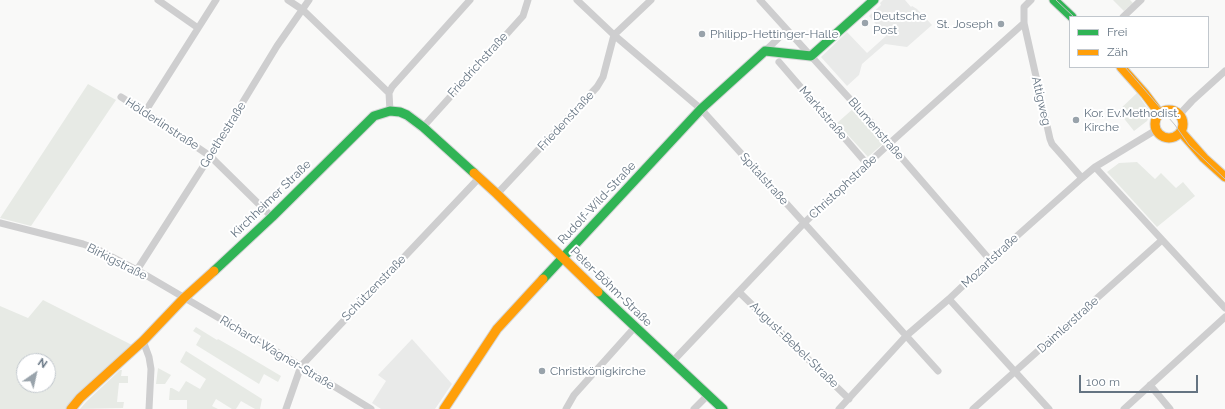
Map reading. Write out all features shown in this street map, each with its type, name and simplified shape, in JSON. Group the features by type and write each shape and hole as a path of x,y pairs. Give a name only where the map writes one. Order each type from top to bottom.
{"street":[{"path":"158,0 198,28"},
{"path":"144,112 216,0"},
{"path":"288,0 303,10 390,93"},
{"name":"Goethestraße","path":"136,270 210,156 277,46 309,0"},
{"path":"390,111 390,93 392,87 470,0"},
{"name":"Friedrichstraße","path":"423,127 523,16 528,0"},
{"name":"Spitalstraße","path":"577,0 614,35 701,109 938,371"},
{"path":"614,35 651,0"},
{"name":"Blumenstraße","path":"760,0 890,143 990,260"},
{"path":"765,51 811,56 873,0"},
{"name":"Attigweg","path":"1031,0 1024,7 1024,23 1050,139 1052,144 1082,178"},
{"path":"1054,0 1071,16"},
{"path":"1124,16 1141,0"},
{"name":"Christophstraße","path":"673,362 804,223 890,143 1024,23"},
{"name":"Rudolf-Wild-Straße","path":"444,409 497,329 701,109 787,30"},
{"name":"Friedenstraße","path":"497,194 597,87 603,77 614,35"},
{"name":"Marktstraße","path":"779,62 867,164"},
{"path":"1122,68 1160,114"},
{"path":"1179,115 1225,71"},
{"name":"Hölderlinstraße","path":"121,98 210,156 272,216"},
{"path":"1170,110 1179,115 1183,125 1181,132 1175,137 1168,138 1161,136 1156,130 1155,121 1160,114 1170,110"},
{"name":"Peter-Böhm-Straße","path":"390,111 400,112 407,115 423,127 497,194 635,327 723,409"},
{"name":"Kirchheimer Straße","path":"71,409 80,398 143,341 184,298 272,216 374,116 390,111"},
{"name":"Mozartstraße","path":"839,409 906,336 1082,178 1096,167 1156,130"},
{"path":"1181,132 1204,158 1225,177"},
{"path":"1096,167 1225,308"},
{"name":"Schützenstraße","path":"286,409 301,366 479,178"},
{"name":"Birkigstraße","path":"0,223 83,244 97,249 184,298"},
{"name":"Daimlerstraße","path":"973,409 1162,240"},
{"name":"August-Bebel-Straße","path":"739,292 849,399"},
{"name":"Richard-Wagner-Straße","path":"184,298 301,366 371,409"},
{"path":"949,299 1049,409"},
{"path":"1124,409 1225,317"},
{"path":"566,409 574,395 635,327"},
{"path":"143,341 149,357 151,368 149,409"},
{"path":"1150,385 1170,409"},
{"path":"694,409 708,395"}],"shaded area":[{"path":"883,0 905,0 911,7 912,6 917,9 932,25 907,47 885,44 862,64 859,75 847,86 821,57 847,32 867,53 886,36 869,16 881,5 880,3"},
{"path":"1113,0 1130,0 1133,3 1124,11"},
{"path":"88,84 116,100 31,226 0,218"},
{"path":"1137,93 1148,109 1150,116 1147,121 1134,131 1118,111"},
{"path":"854,108 885,142 868,157 837,123"},
{"path":"1137,162 1155,179 1161,173 1176,188 1183,182 1195,196 1157,227 1107,172 1119,163"},
{"path":"43,300 132,345 69,409 0,409 0,306 28,318"},
{"path":"196,327 281,376 278,382 264,374 259,384 196,345 201,336 193,331"},
{"path":"412,339 452,384 435,409 381,409 372,403 386,381 378,375"},
{"path":"186,351 262,399 260,409 255,409 241,401 236,409 232,409 216,399 212,406 218,409 187,409 187,400 169,400 170,388 179,392 186,381 200,389 206,379 180,362"},
{"path":"158,368 171,375 165,384 156,384"},
{"path":"120,370 122,370 121,376 128,376 128,383 119,383 117,402 124,402 123,408 80,409 87,401"}],"tram line":[{"path":"1056,0 1073,16"},
{"path":"1126,68 1175,125 1189,145 1225,179"}],"traffic: fast":[{"path":"543,279 701,109 765,51 811,56 874,0"},
{"path":"1054,0 1071,16"},
{"path":"214,271 272,217 374,116 390,111 400,112 407,115 423,127 474,173"},
{"path":"598,292 723,409"}],"traffic: slow":[{"path":"1122,68 1145,94 1160,114"},
{"path":"1169,110 1179,114 1183,124 1179,134 1169,138 1159,134 1155,124 1159,114 1169,110"},
{"path":"1181,132 1204,158 1225,177"},
{"path":"474,173 598,292"},
{"path":"71,409 80,398 143,341 184,298 214,271"},
{"path":"444,409 497,329 543,279"}],"place":[{"name":"Deutsche Post","path":"865,23"},
{"name":"St. Joseph","path":"1001,24"},
{"name":"Philipp-Hettinger-Halle","path":"702,34"},
{"name":"Kor. Ev.Methodist. Kirche","path":"1076,120"},
{"name":"Christkönigkirche","path":"542,371"}]}
